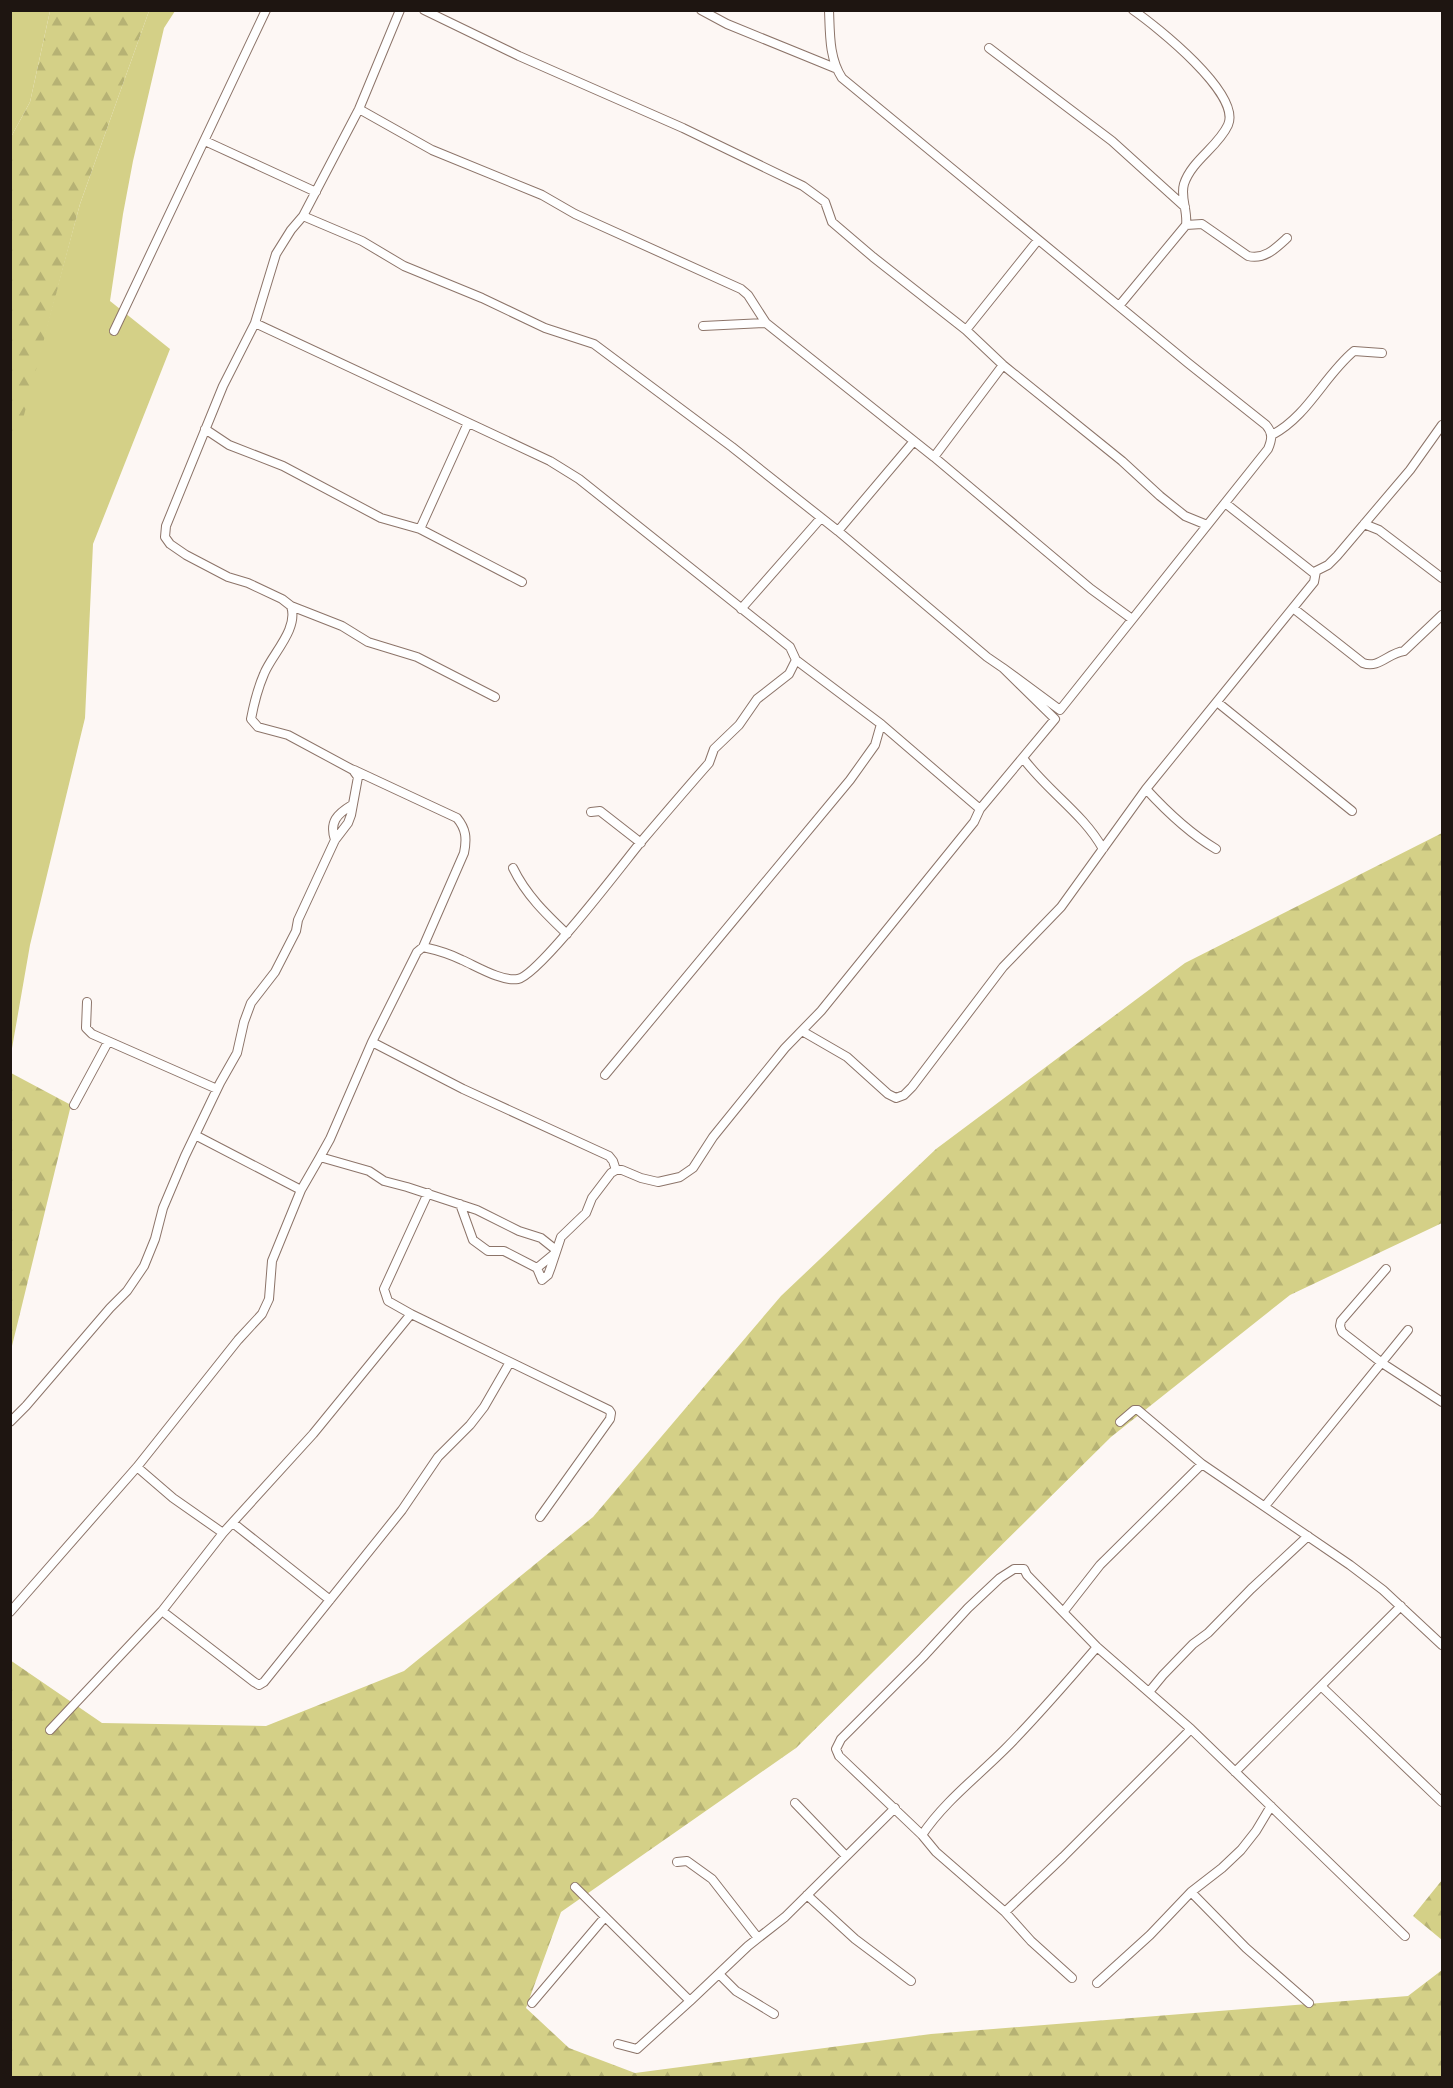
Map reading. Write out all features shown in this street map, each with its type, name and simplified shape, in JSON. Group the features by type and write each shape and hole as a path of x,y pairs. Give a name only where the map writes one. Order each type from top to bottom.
{"street":[{"path":"114,331 266,10"},
{"path":"400,10 359,109 303,216 276,254 255,323 223,386 166,526 165,537 170,544 186,555 228,577 248,583 282,599 291,606 342,627 368,642 417,657 495,697"},
{"path":"424,10 519,56 683,128 803,186 825,202 832,222 873,257 966,330 1003,365 1122,461 1160,496 1185,516 1207,525"},
{"path":"700,10 727,24 835,68"},
{"path":"829,10 831,53 835,68 842,78 1266,425 1272,435"},
{"path":"1119,306 1186,225 1184,185 1201,158 1228,125 1230,110 1202,68 1169,38 1132,10"},
{"path":"988,48 1112,141 1186,208"},
{"path":"359,109 432,150 542,195 575,214 741,289 748,295 766,323 934,457 1091,589 1132,619"},
{"path":"205,141 316,192"},
{"path":"303,216 369,245 404,266 482,298 546,328 594,344 732,447 838,531 987,657 1060,710 1268,449 1272,435 1291,422 1339,365 1354,351 1382,353"},
{"path":"1186,225 1202,225 1254,258 1270,254 1287,238"},
{"path":"966,330 1038,240"},
{"path":"255,323 549,461 579,479 790,647 795,660 881,724 980,809"},
{"path":"703,326 766,323"},
{"path":"934,457 1003,365"},
{"path":"420,529 468,423"},
{"path":"802,1031 848,1057 888,1094 896,1098 904,1095 1003,967 1061,907 1146,789 1314,582 1315,574 1337,556 1439,435 1443,425"},
{"path":"205,429 229,445 283,466 381,518 420,529 522,582"},
{"path":"838,531 914,441"},
{"path":"1225,502 1315,574"},
{"path":"741,609 821,518"},
{"path":"1364,524 1379,530 1442,575"},
{"path":"10,1612 137,1467 238,1340 262,1314 269,1299 272,1261 302,1190 330,1139 372,1042 417,952 423,946 464,853 467,840 464,827 457,818 353,770 288,735 272,732 253,723 251,719 254,705 264,672 289,628 292,617 291,606"},
{"path":"1293,608 1363,663 1370,666 1376,665 1396,652 1404,651 1443,615"},
{"path":"423,946 464,960 484,972 518,979 529,974 567,934 709,763 714,749 739,725 757,699 789,674 795,660"},
{"path":"616,1170 658,1182 688,1173 713,1137 785,1048 821,1011 974,822 980,809 1055,719 1003,668"},
{"path":"1217,702 1352,811"},
{"path":"605,1075 850,780 875,745 881,724"},
{"path":"1023,758 1087,825 1103,849"},
{"path":"10,1422 127,1291 144,1266 155,1239 163,1208 217,1089 237,1053 251,1004 275,972 296,931 298,920 334,840 348,823 358,777 353,770"},
{"path":"1146,789 1195,837 1216,849"},
{"path":"334,840 333,819 352,805"},
{"path":"591,812 600,811 641,843"},
{"path":"513,868 520,883 541,909 567,934"},
{"path":"87,1002 86,1028 92,1034 217,1089"},
{"path":"74,1105 108,1042"},
{"path":"372,1042 463,1089 609,1156 616,1170"},
{"path":"195,1136 302,1190"},
{"path":"320,1157 369,1171 384,1181 460,1204 541,1238 555,1252"},
{"path":"460,1204 473,1240 488,1251 504,1251 537,1268 542,1280 548,1275 561,1237 586,1213 589,1203 601,1185 616,1170"},
{"path":"428,1193 384,1289 388,1301 611,1413 610,1419 540,1517"},
{"path":"541,1238 561,1237"},
{"path":"537,1268 555,1252"},
{"path":"1386,1269 1341,1321 1342,1332 1382,1363 1443,1402"},
{"path":"50,1730 162,1611 223,1533 313,1434 411,1314"},
{"path":"1265,1506 1407,1330"},
{"path":"162,1611 259,1684 264,1682 402,1510 438,1457 470,1425 484,1407 510,1362"},
{"path":"1120,1422 1134,1410 1138,1410 1202,1464 1350,1565 1401,1606 1443,1645"},
{"path":"1064,1611 1100,1565 1202,1464"},
{"path":"137,1467 173,1498 223,1533"},
{"path":"233,1523 330,1600"},
{"path":"1149,1692 1193,1644 1208,1633 1308,1536"},
{"path":"1072,1978 1019,1929 1005,1912 936,1852 922,1834 839,1756 837,1749 842,1739 968,1608 1000,1578 1014,1569 1024,1569 1097,1647 1191,1729 1405,1936"},
{"path":"1235,1772 1401,1606"},
{"path":"922,1834 946,1806 1022,1731 1097,1647"},
{"path":"1322,1687 1443,1802"},
{"path":"1005,1912 1191,1729"},
{"path":"795,1803 846,1856"},
{"path":"1097,1983 1150,1935 1191,1892 1241,1850 1271,1806"},
{"path":"618,2044 637,2049 758,1938 785,1917 895,1808"},
{"path":"677,1862 687,1862 712,1878 758,1938"},
{"path":"575,1887 690,2001"},
{"path":"1191,1892 1246,1948 1309,2003"},
{"path":"807,1895 855,1939 911,1981"},
{"path":"532,2003 605,1917"},
{"path":"719,1974 735,1991 774,2014"}],"green space":[{"path":"11,11 50,11 30,102 11,137"},
{"path":"50,11 149,11 80,204 11,464 11,137 30,102"},
{"path":"149,11 175,11 164,28 133,161 110,301 170,349 93,544 85,718 30,945 11,1054 12,455 80,204"},
{"path":"1442,833 1442,1223 1290,1295 1111,1437 796,1748 561,1912 526,2008 569,2048 635,2073 931,2034 1408,1996 1442,1970 1442,2077 11,2077 10,1660 102,1723 266,1726 404,1671 593,1517 781,1296 936,1149 1185,963"},
{"path":"11,1073 71,1105 11,1350"},
{"path":"1442,1880 1442,1940 1413,1916"}]}
